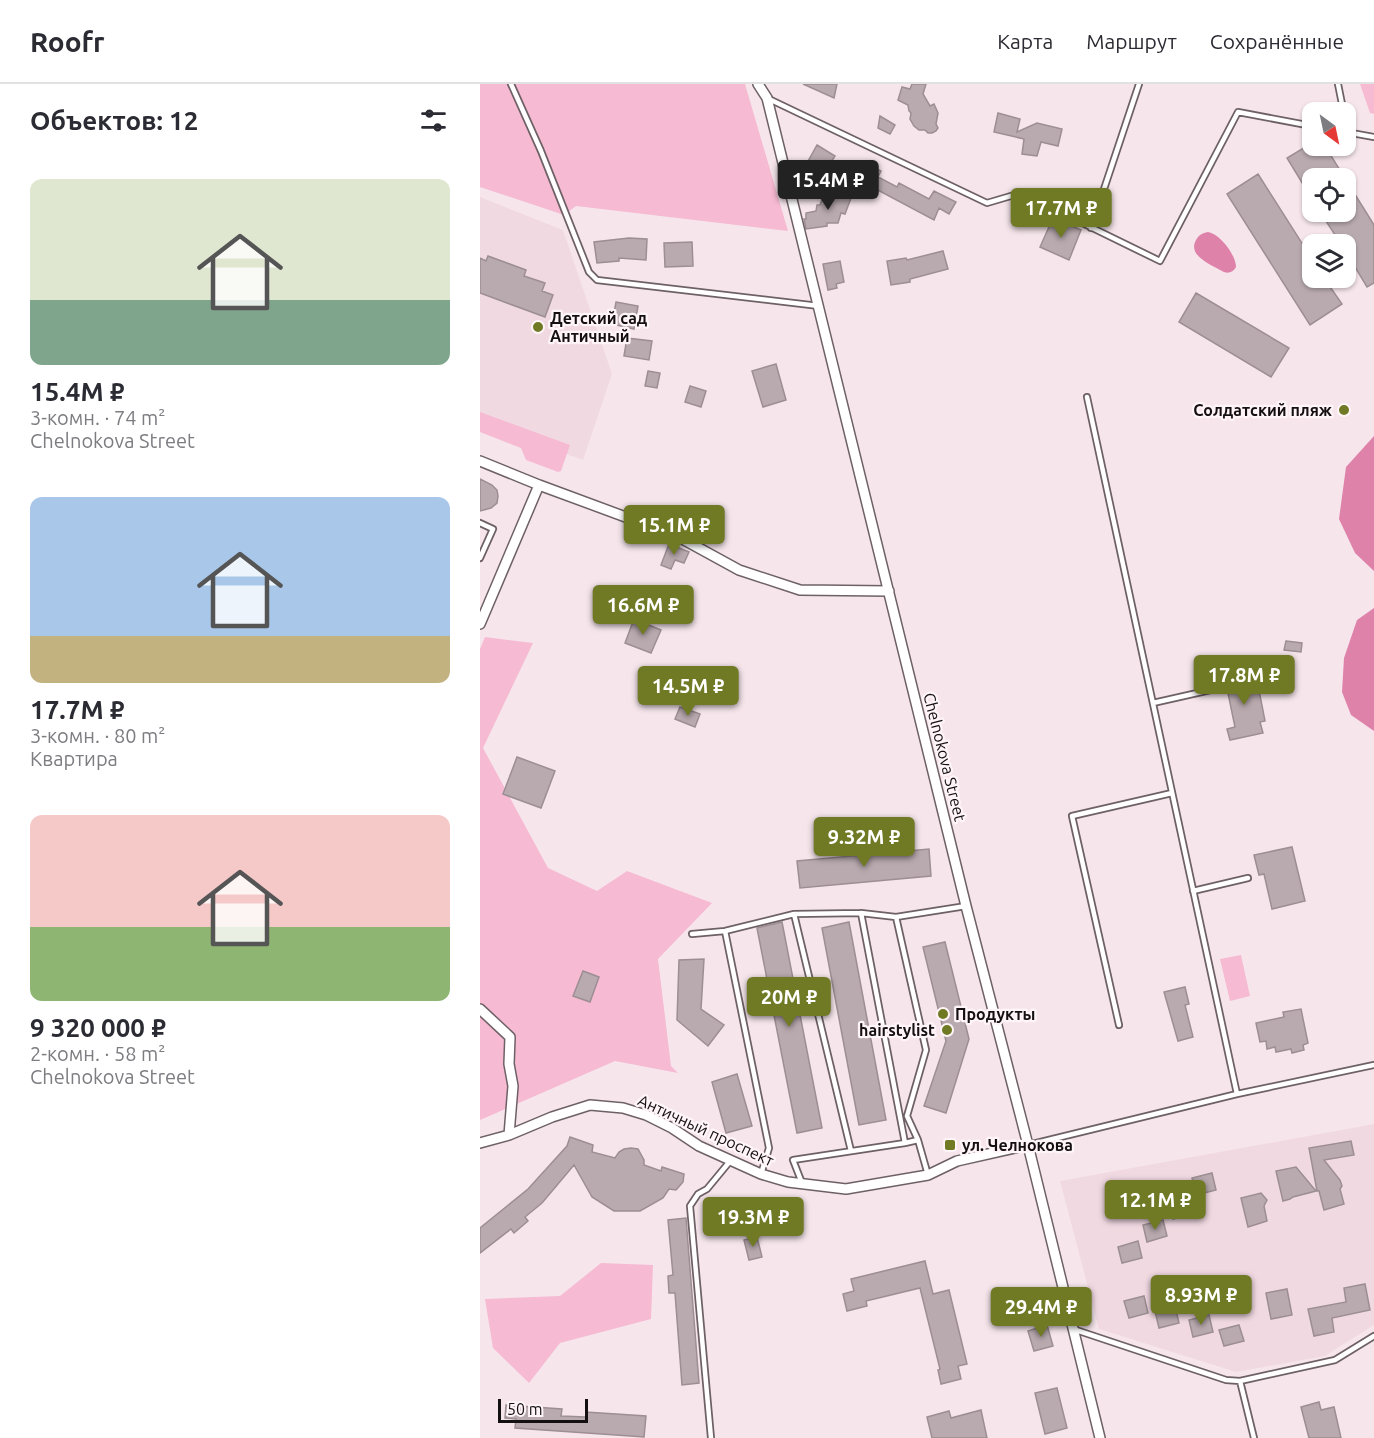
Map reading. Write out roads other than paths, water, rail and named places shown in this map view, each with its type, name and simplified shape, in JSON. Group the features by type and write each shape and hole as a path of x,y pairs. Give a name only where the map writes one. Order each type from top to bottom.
{"street":[{"name":"Chelnokova Street","path":"758,84 767,98 1100,1438"},
{"path":"480,461 677,536 739,570 800,590 889,591"},
{"path":"480,624 539,485"},
{"path":"480,1009 510,1037 509,1064 513,1086 509,1135"},
{"name":"Античный проспект","path":"480,1143 509,1135 590,1105 623,1108 646,1115 672,1128 699,1146 761,1174 803,1185 846,1189 928,1175 957,1161 1028,1145"}],"lane":[{"path":"511,84 541,151 589,272 597,280 819,306"},
{"path":"1091,228 1140,84"},
{"path":"1338,84 1342,102"},
{"path":"767,98 987,204 1021,193 1160,261 1238,112 1302,124"},
{"path":"1356,134 1374,137"},
{"path":"1087,398 1237,1094"},
{"path":"480,523 493,529 480,558"},
{"path":"1153,703 1215,689"},
{"path":"1119,1025 1072,816 1172,794"},
{"path":"1193,891 1248,878"},
{"path":"692,934 725,931 794,914 861,913 896,917 966,906"},
{"path":"861,913 905,1143"},
{"path":"794,914 851,1151"},
{"path":"896,917 926,1050 907,1116 918,1140 928,1175"},
{"path":"725,931 769,1148 761,1174"},
{"path":"1028,1145 1237,1094 1374,1065"},
{"path":"803,1185 793,1160 918,1140"},
{"path":"711,1438 690,1206 698,1194 706,1189 731,1160"},
{"path":"1073,1329 1226,1380 1240,1382 1335,1360 1374,1336"},
{"path":"1240,1382 1254,1438"}],"place":[{"name":"Детский сад Античный","path":"538,327"},
{"name":"Солдатский пляж","path":"1344,410"},
{"name":"Продукты","path":"943,1014"},
{"name":"hairstylist","path":"947,1030"},
{"name":"ул. Челнокова","path":"950,1145"}]}
